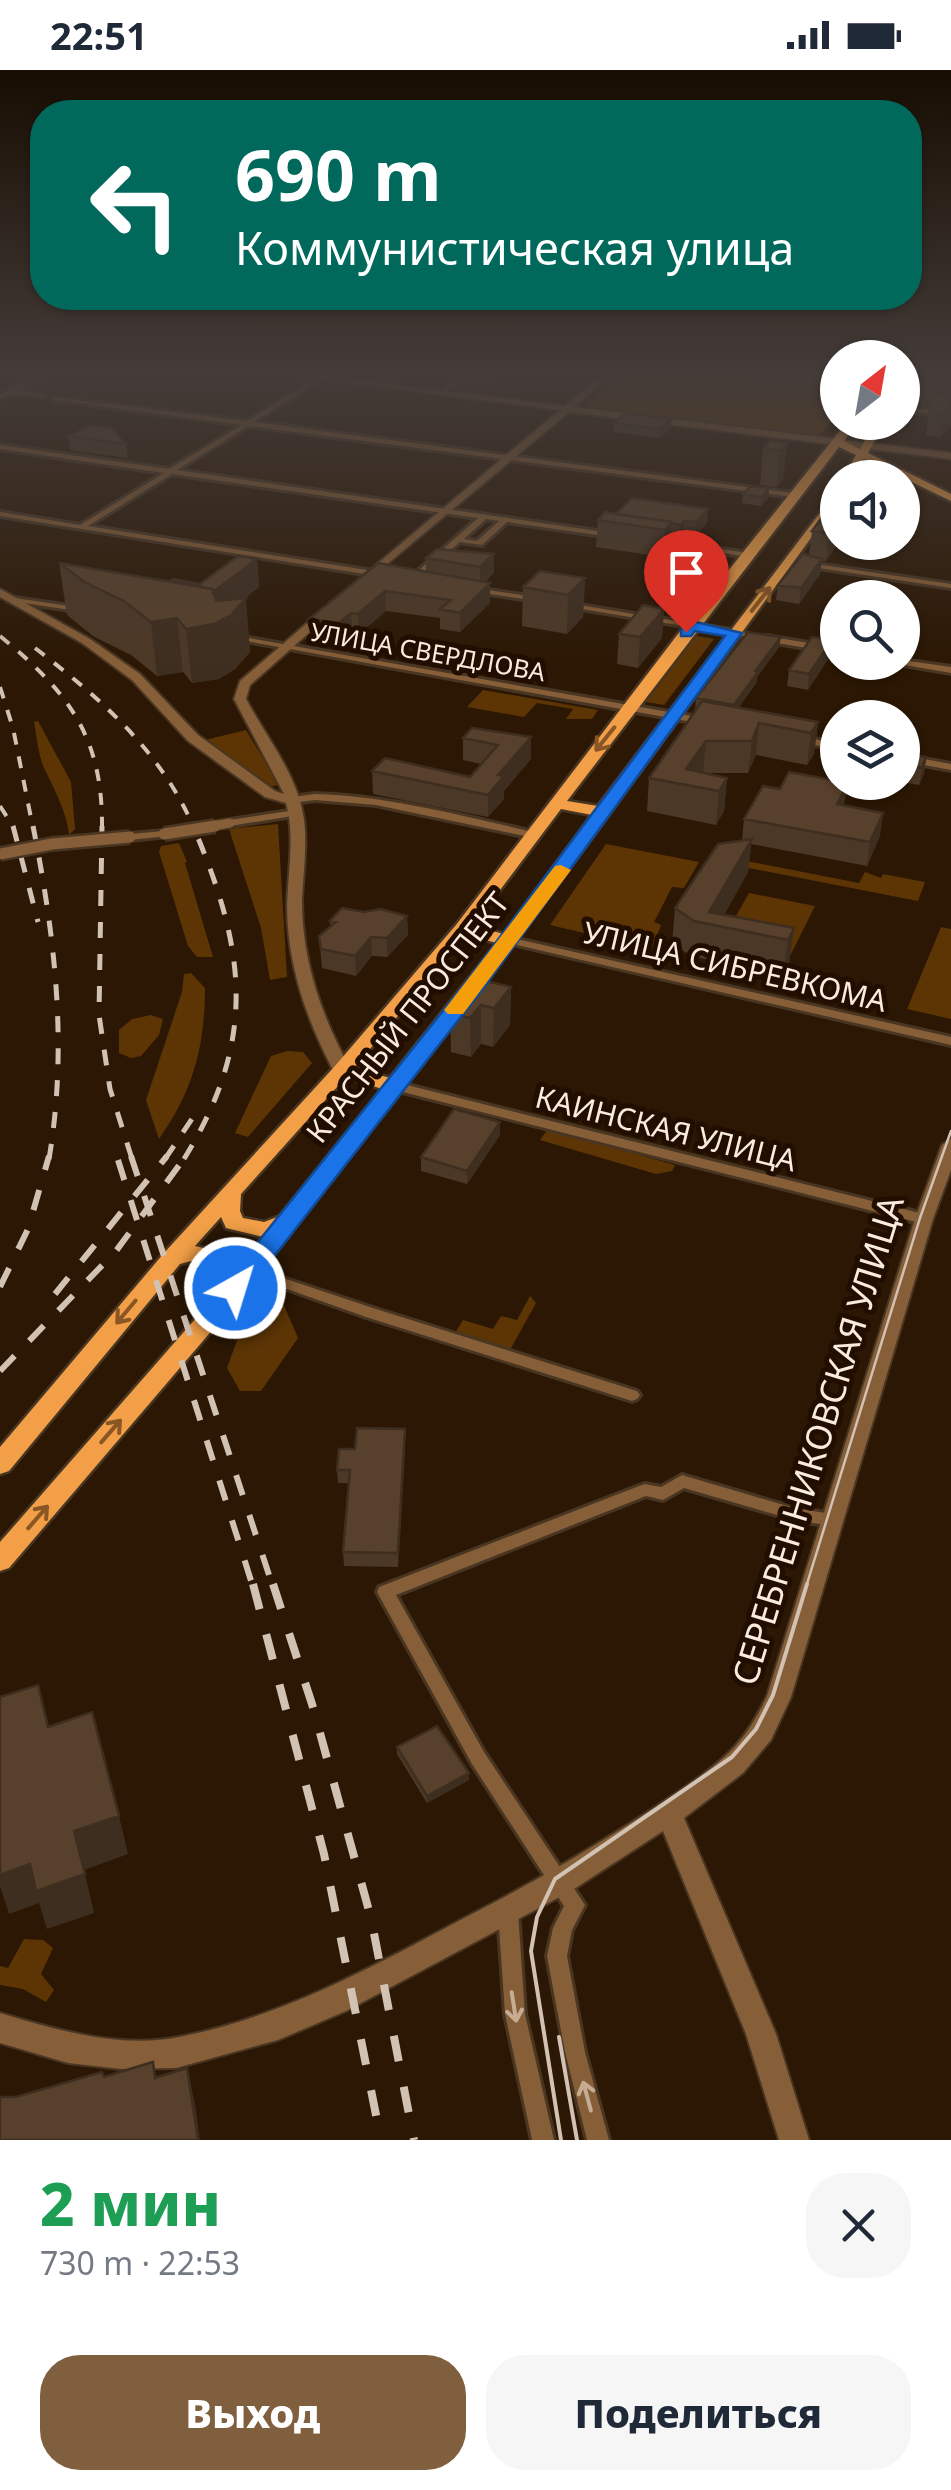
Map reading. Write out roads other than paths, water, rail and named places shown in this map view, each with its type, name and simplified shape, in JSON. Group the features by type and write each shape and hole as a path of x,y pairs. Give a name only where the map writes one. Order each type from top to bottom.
{"main road":[{"name":"КРАСНЫЙ ПРОСПЕКТ","path":"0,1560 235,1288 508,940 735,633 793,496 814,471"},
{"path":"902,471 951,498"},
{"path":"920,487 936,490"},
{"path":"793,496 820,496"},
{"name":"КРАСНЫЙ ПРОСПЕКТ","path":"0,1464 172,1258 342,1070 462,929 692,626 820,509"},
{"path":"557,804 603,812"},
{"path":"462,929 508,940"},
{"path":"342,1070 396,1086"},
{"path":"231,1193 229,1211 234,1223 265,1230 289,1220"},
{"path":"172,1258 192,1253 226,1260 235,1288"}],"street":[{"path":"82,527 171,471"},
{"path":"176,471 624,536"},
{"path":"355,588 496,471"},
{"path":"610,471 793,496"},
{"path":"0,514 426,582"},
{"path":"413,580 484,516"},
{"path":"458,540 479,543 506,519"},
{"path":"642,539 951,586"},
{"path":"444,552 456,554"},
{"path":"434,561 446,563"},
{"path":"472,589 548,602"},
{"path":"6,595 95,612"},
{"path":"6,595 136,677 194,738 294,807"},
{"path":"342,599 244,684 240,699 294,807 294,920 305,987 327,1044 342,1070"},
{"path":"566,604 820,648"},
{"name":"УЛИЦА СВЕРДЛОВА","path":"218,634 708,722"},
{"path":"920,665 951,670"},
{"path":"791,738 820,743"},
{"path":"920,761 951,767"},
{"path":"0,854 230,823 294,807 305,797 360,800 534,834"},
{"name":"УЛИЦА СИБРЕВКОМА","path":"508,940 951,1041"},
{"name":"КАИНСКАЯ УЛИЦА","path":"396,1086 924,1219"},
{"name":"СЕРЕБРЕННИКОВСКАЯ УЛИЦА","path":"0,2028 68,2048 121,2054 176,2054 278,2025 336,2001 561,1882 734,1765 762,1732 779,1697 924,1219 951,1145"},
{"path":"256,1262 276,1280 632,1395"},
{"path":"598,2140 575,2052 557,1956 563,1928 575,1906 478,1758 386,1592 645,1490 663,1494 682,1481 794,1514 832,1520"},
{"path":"668,1812 760,2034 794,2140"},
{"path":"508,1910 515,2014 543,2140"}],"tram line":[{"path":"806,1587 920,1218 951,1131"},
{"path":"561,2140 531,1951 537,1917 555,1879 732,1757 756,1729 773,1695 807,1584"},
{"path":"559,2037 577,2140"}],"railway":[{"path":"0,636 45,677 77,718 96,767 102,827"},
{"path":"35,648 127,728 164,774 193,826"},
{"path":"0,687 13,728 33,828"},
{"path":"0,806 13,827"},
{"path":"33,826 53,950 58,1033 49,1159"},
{"path":"185,1158 224,1074 236,994 224,913 193,826"},
{"path":"13,827 38,922"},
{"path":"102,827 99,1015 110,1089 132,1159"},
{"path":"165,1159 196,1113"},
{"path":"0,1287 28,1229 49,1156"},
{"path":"131,1156 141,1188"},
{"path":"141,1188 167,1156"},
{"path":"148,1208 185,1158"},
{"path":"118,1160 131,1201"},
{"path":"131,1201 141,1188"},
{"path":"141,1188 148,1208"},
{"path":"55,1294 131,1201"},
{"path":"131,1201 138,1222"},
{"path":"138,1222 148,1208"},
{"path":"148,1208 273,1587"},
{"path":"0,1371 116,1251 138,1222"},
{"path":"138,1222 253,1587"},
{"path":"253,1584 324,1854 381,2140"},
{"path":"273,1584 312,1704 371,1918 414,2140"}]}
